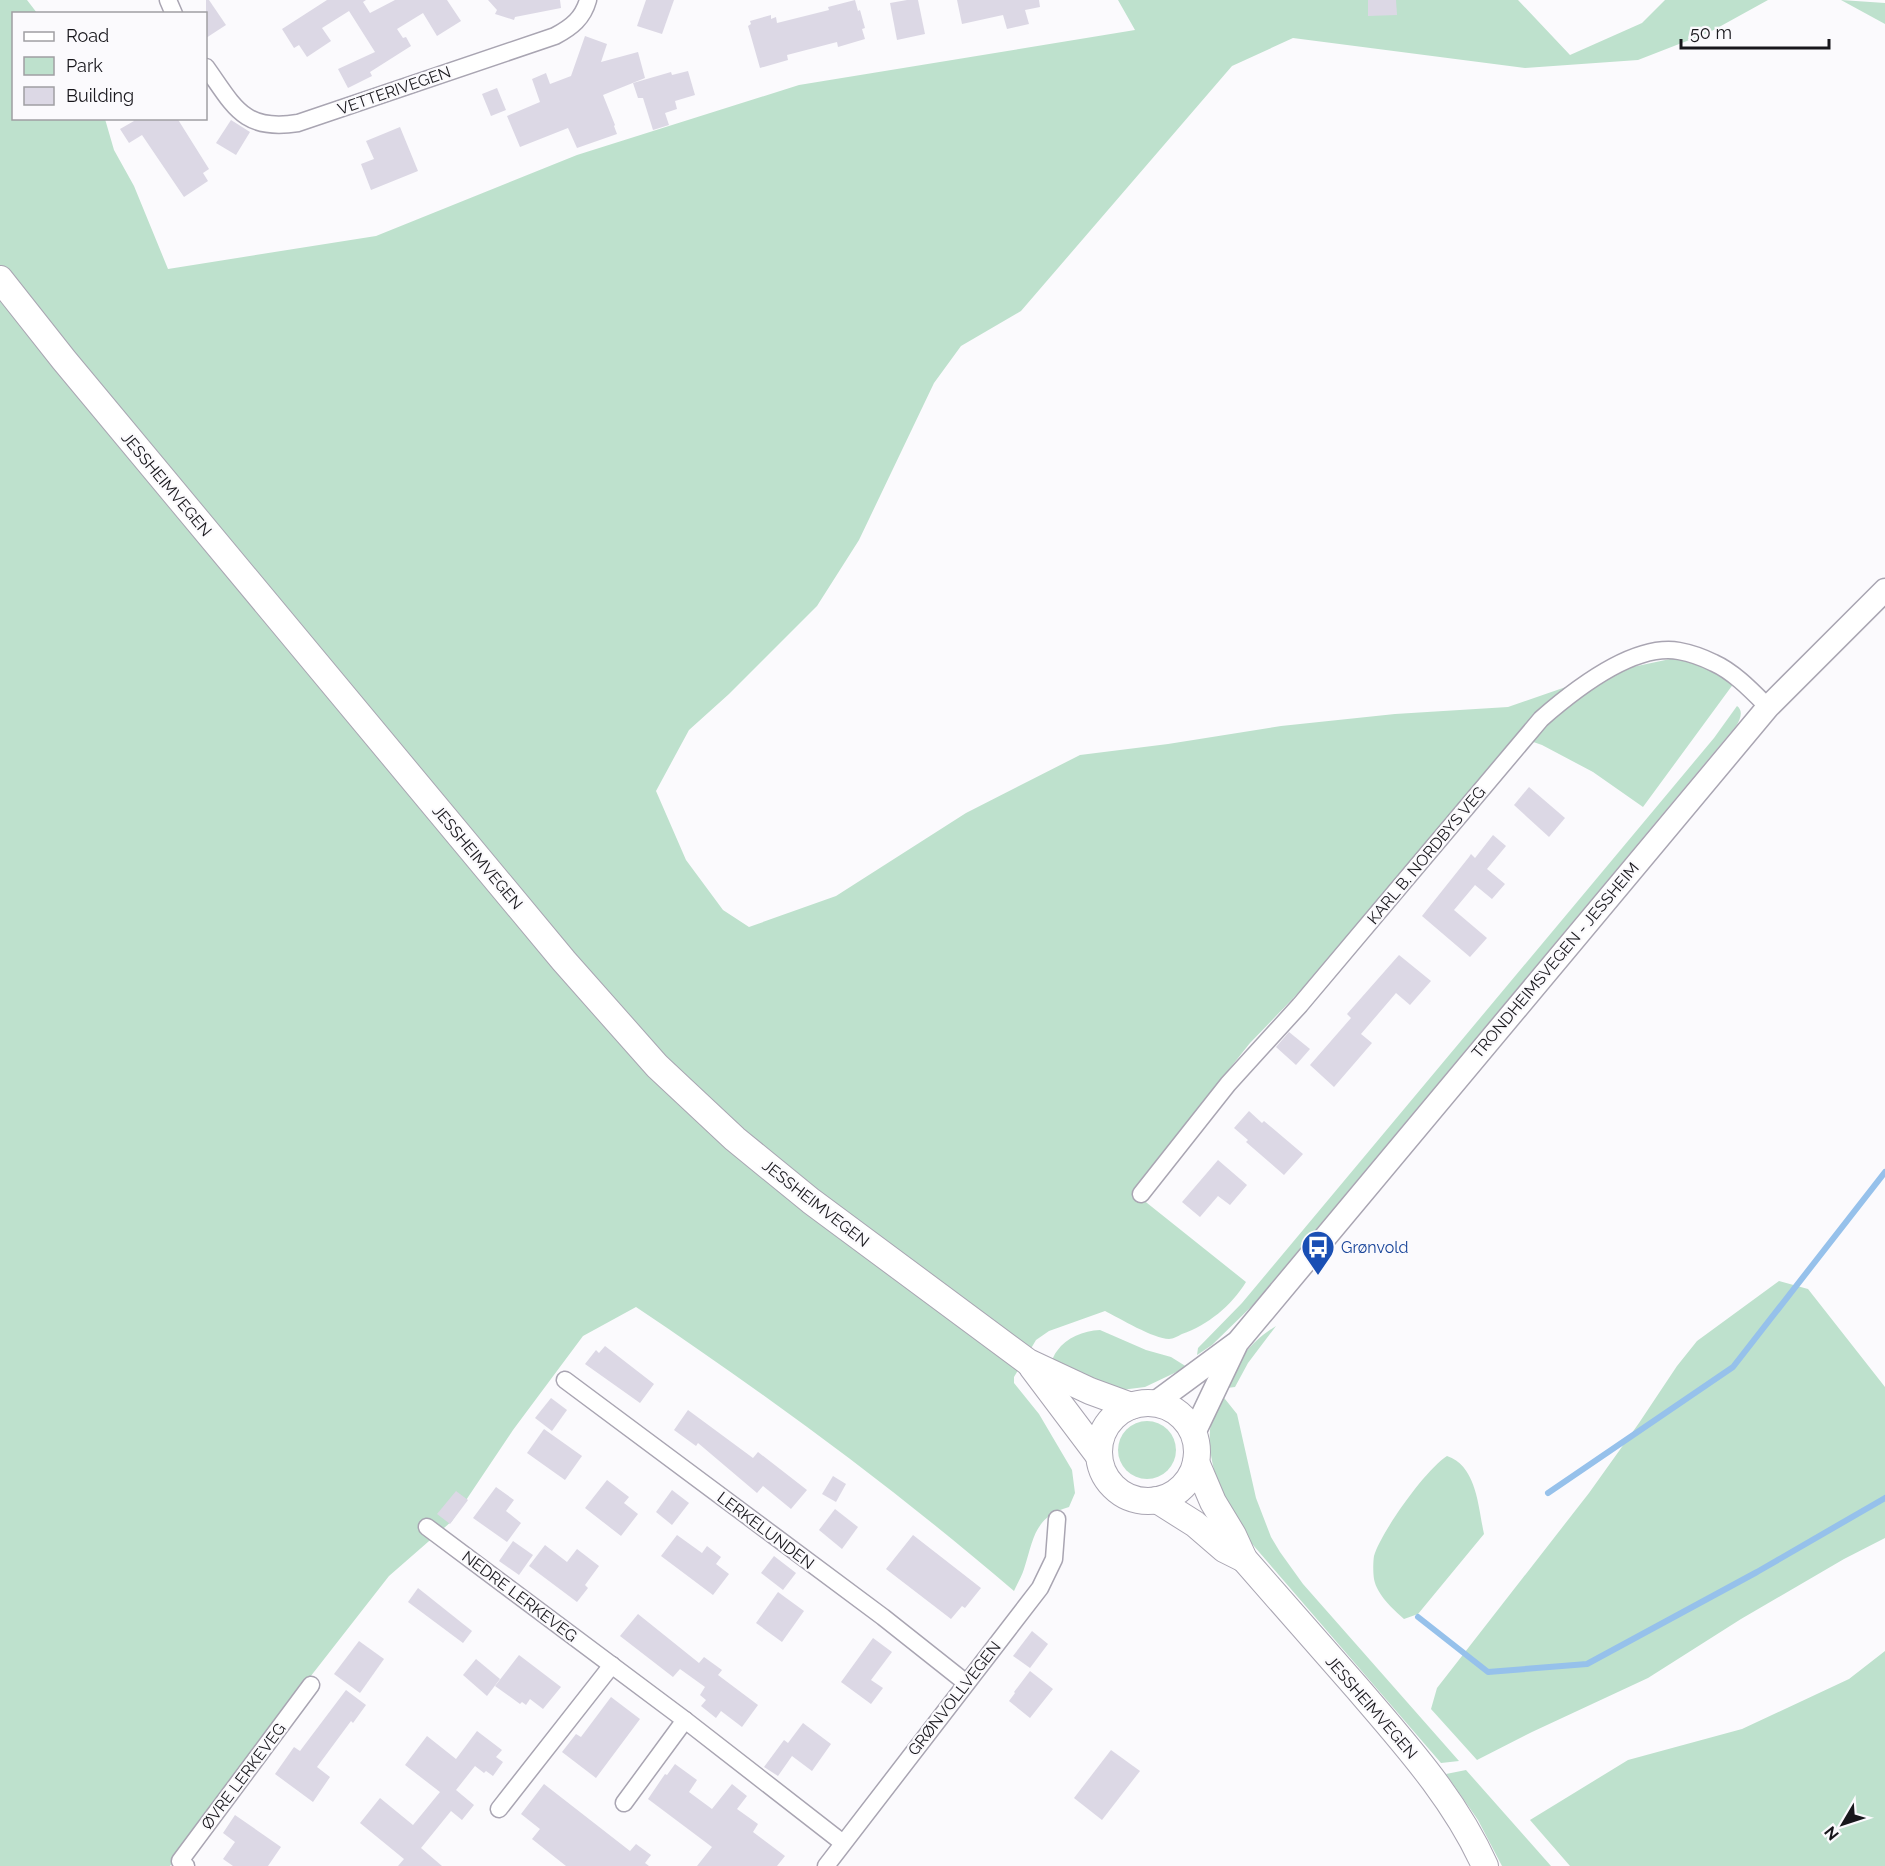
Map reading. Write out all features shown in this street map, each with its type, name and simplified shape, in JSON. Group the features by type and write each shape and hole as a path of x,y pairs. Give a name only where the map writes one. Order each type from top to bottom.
{"main road":[{"name":"JESSHEIMVEGEN","path":"0,279 64,360 541,934 657,1066 735,1139 812,1202 1028,1362 1090,1391 1143,1404"},
{"name":"TRONDHEIMSVEGEN - JESSHEIM","path":"1194,1433 1237,1343 1768,707 1885,590"},
{"name":"TRONDHEIMSVEGEN - JESSHEIM","path":"1143,1404 1237,1343"},
{"name":"JESSHEIMVEGEN","path":"1028,1362 1099,1456"},
{"path":"1143,1404 1167,1407 1178,1413 1194,1433 1197,1448 1196,1462 1191,1475 1182,1487 1157,1500 1137,1499 1118,1491 1106,1475 1099,1456 1100,1440 1106,1425 1117,1413 1143,1404"},
{"name":"JESSHEIMVEGEN","path":"1196,1462 1213,1502 1233,1535 1244,1559 1416,1758 1451,1805 1485,1866"},
{"name":"JESSHEIMVEGEN","path":"1157,1500 1195,1524 1224,1549 1244,1559"}],"street":[{"name":"VETTERIVEGEN","path":"207,68 233,105 252,120 261,124 280,126 298,123 555,36 576,23 588,0"},
{"name":"KARL B. NORDBYS VEG","path":"1141,1194 1228,1084 1300,1005 1541,719 1574,691 1617,665 1652,652 1678,651 1715,663 1748,687 1768,707"},
{"name":"LERKELUNDEN","path":"565,1380 883,1617 965,1682"},
{"name":"GRØNVOLLVEGEN","path":"826,1866 965,1682 1030,1601 1050,1570 1056,1547 1057,1519"},
{"name":"NEDRE LERKEVEG","path":"427,1527 686,1720 843,1843"},
{"path":"499,1809 612,1665"},
{"name":"ØVRE LERKEVEG","path":"186,1866 180,1862 311,1685"},
{"path":"624,1803 686,1720"}],"green space":[{"path":"0,0 27,0 36,12 12,12 12,120 105,120 114,150 134,186 168,269 376,236 577,155 799,85 1135,30 1118,0 1518,0 1570,55 1642,23 1665,0 1768,0 1710,32 1638,60 1525,68 1293,38 1232,66 1021,311 961,346 934,383 859,540 817,606 729,694 689,730 656,791 686,860 723,910 749,927 836,896 966,813 1080,755 1281,726 1395,714 1508,707 1609,672 1689,655 1734,683 1643,807 1593,772 1542,745 1516,736 1302,989 1250,1043 1132,1191 1246,1282 1218,1314 1192,1330 1169,1339 1155,1336 1105,1311 1049,1331 1036,1340 1014,1377 1014,1383 1039,1414 1072,1470 1075,1493 1069,1507 1057,1511 1037,1530 1014,1591 829,1443 636,1307 583,1336 513,1430 452,1521 389,1576 296,1695 228,1791 170,1866 0,1866"},
{"path":"1841,0 1885,3 1885,24"},
{"path":"1737,706 1741,713 1736,726 1253,1305 1212,1345 1197,1355 1198,1348 1242,1303 1714,738"},
{"path":"1779,1281 1808,1289 1885,1387 1885,1538 1741,1619 1648,1678 1477,1760 1431,1709 1437,1688 1589,1493 1677,1366 1697,1341"},
{"path":"1276,1326 1248,1363 1235,1387 1227,1388 1234,1369 1246,1352"},
{"path":"1100,1330 1146,1350 1171,1357 1187,1367 1145,1387 1121,1390 1050,1363 1061,1346 1071,1338 1082,1333"},
{"path":"1221,1394 1237,1414 1256,1498 1271,1537 1280,1552 1303,1584 1459,1761 1441,1763 1247,1538 1220,1487 1212,1459 1211,1426"},
{"path":"1141,1421 1153,1421 1168,1429 1176,1444 1176,1456 1168,1471 1153,1479 1141,1479 1126,1471 1118,1456 1118,1444 1126,1429"},
{"path":"1447,1456 1457,1461 1470,1478 1478,1500 1484,1534 1418,1614 1404,1619 1378,1591 1374,1577 1374,1556 1385,1532 1405,1502 1438,1463"},
{"path":"1885,1651 1885,1866 1570,1866 1530,1820 1628,1760 1742,1729 1849,1679"},
{"path":"1466,1770 1551,1866 1502,1866 1478,1820 1446,1774"}],"building":[{"path":"206,0 209,0 226,25 207,37 207,12"},
{"path":"327,0 366,0 363,2 370,13 395,0 447,0 461,21 437,36 423,13 397,29 403,38 406,37 411,46 370,72 372,76 348,88 338,69 375,52 349,11 322,28 331,41 307,57 299,45 294,48 282,29"},
{"path":"488,0 560,0 561,8 515,17 514,20 495,14 497,10"},
{"path":"646,0 674,0 662,34 637,26"},
{"path":"855,0 865,28 862,29 865,39 838,47 837,42 787,55 788,60 760,68 748,26 751,24 750,21 771,15 771,19 776,17 777,23 829,10 828,7"},
{"path":"918,0 925,34 897,40 890,3"},
{"path":"957,0 1039,0 1040,7 1025,10 1029,24 1007,29 1003,15 962,24"},
{"path":"1368,0 1396,0 1397,15 1368,16"},
{"path":"585,36 607,44 601,62 638,52 645,78 603,95 617,134 577,148 568,128 520,147 507,116 540,102 532,79 546,73 550,84 571,76"},
{"path":"688,71 695,95 675,101 677,109 665,113 669,125 653,130 643,98 638,98 633,83 671,72 672,75"},
{"path":"497,88 506,110 491,116 482,94"},
{"path":"178,120 209,169 203,173 208,181 184,197 142,135 129,143 120,129 134,121"},
{"path":"231,120 250,132 236,155 216,143"},
{"path":"400,127 418,171 371,190 361,164 374,159 366,141"},
{"path":"1529,787 1565,818 1549,837 1514,805"},
{"path":"1493,835 1506,846 1487,869 1505,884 1492,899 1475,885 1454,910 1487,938 1470,957 1422,916 1471,854 1475,858"},
{"path":"1399,955 1431,981 1410,1005 1396,993 1361,1034 1372,1043 1334,1087 1310,1065 1351,1018 1347,1014"},
{"path":"1289,1032 1310,1049 1296,1065 1276,1047"},
{"path":"1249,1111 1303,1154 1284,1175 1246,1142 1248,1140 1234,1128"},
{"path":"1218,1160 1247,1185 1230,1205 1218,1196 1200,1217 1182,1202"},
{"path":"605,1346 654,1384 640,1403 585,1364 596,1350 599,1353"},
{"path":"551,1398 567,1410 552,1431 535,1418"},
{"path":"688,1410 753,1458 758,1452 807,1490 791,1509 763,1486 757,1493 698,1443 696,1446 674,1430"},
{"path":"544,1429 582,1456 565,1480 527,1453"},
{"path":"833,1476 846,1484 836,1502 822,1494"},
{"path":"607,1480 629,1497 624,1503 638,1514 621,1536 585,1508"},
{"path":"496,1487 514,1500 506,1511 521,1523 507,1542 473,1518"},
{"path":"672,1490 689,1503 672,1525 656,1512"},
{"path":"456,1491 468,1500 450,1524 437,1514"},
{"path":"835,1509 858,1527 842,1549 819,1530"},
{"path":"677,1535 702,1553 707,1546 721,1557 716,1564 729,1574 713,1595 661,1556"},
{"path":"913,1535 981,1588 965,1608 962,1606 951,1619 886,1569"},
{"path":"513,1541 533,1555 519,1575 499,1561"},
{"path":"545,1545 567,1562 577,1549 599,1566 585,1585 588,1588 577,1602 529,1566"},
{"path":"774,1556 796,1573 783,1590 761,1573"},
{"path":"418,1588 472,1631 463,1643 408,1602"},
{"path":"778,1592 804,1611 782,1642 756,1623"},
{"path":"638,1614 699,1663 704,1657 722,1670 718,1675 758,1705 742,1727 721,1711 716,1718 701,1706 706,1700 700,1695 705,1687 680,1669 673,1677 620,1636"},
{"path":"1032,1631 1048,1644 1030,1668 1013,1656"},
{"path":"873,1638 892,1652 871,1680 883,1688 871,1704 841,1682"},
{"path":"359,1641 384,1659 360,1693 334,1674"},
{"path":"519,1655 561,1687 543,1709 530,1699 526,1705 522,1702 520,1704 495,1686"},
{"path":"476,1659 500,1679 487,1696 463,1675"},
{"path":"1030,1671 1053,1689 1030,1718 1009,1701"},
{"path":"346,1690 366,1705 353,1723 351,1721 317,1767 330,1777 313,1802 275,1774 294,1747 300,1751"},
{"path":"611,1697 640,1719 596,1778 562,1752 576,1734 581,1737"},
{"path":"803,1723 831,1744 812,1771 792,1756 778,1776 764,1767 784,1740 788,1743"},
{"path":"477,1731 502,1750 496,1757 503,1762 493,1776 475,1766 456,1790 474,1805 462,1820 451,1811 421,1848 442,1866 398,1866 404,1859 360,1823 380,1798 413,1825 440,1792 405,1765 427,1736 456,1759"},
{"path":"1111,1750 1140,1771 1102,1820 1074,1798"},
{"path":"675,1764 697,1780 689,1792 712,1809 732,1784 747,1796 737,1809 758,1824 753,1832 785,1856 777,1866 697,1866 712,1847 648,1799 665,1774 667,1775"},
{"path":"544,1784 630,1851 636,1844 651,1855 645,1863 649,1866 566,1866 532,1839 540,1829 521,1814"},
{"path":"235,1815 281,1847 268,1866 233,1866 223,1859 235,1842 223,1833"}],"waterway":[{"path":"1548,1493 1733,1367 1885,1172"},
{"path":"1418,1617 1488,1672 1587,1664 1757,1572 1885,1498"}],"place":[{"name":"Grønvold","path":"1318,1276"}]}
